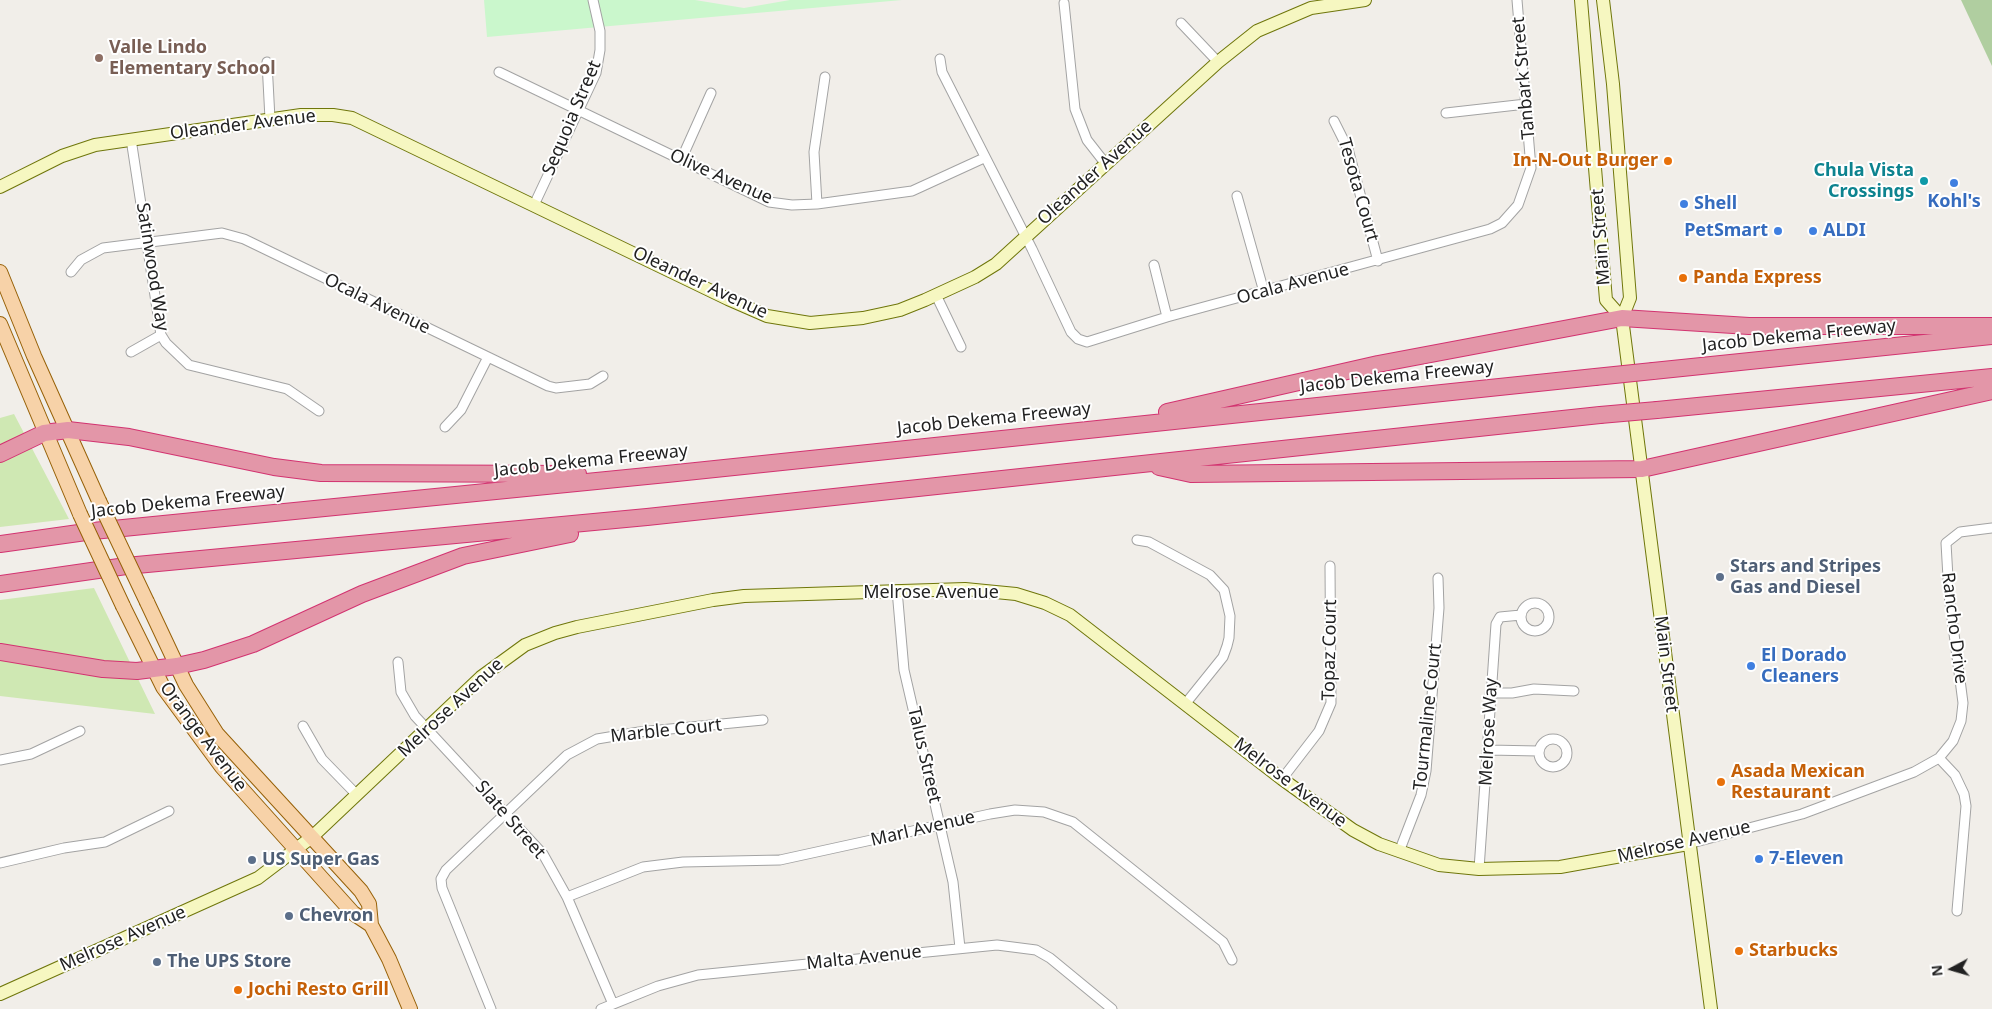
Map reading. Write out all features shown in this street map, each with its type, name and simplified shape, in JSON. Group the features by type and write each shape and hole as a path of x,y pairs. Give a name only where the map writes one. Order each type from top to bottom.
{"highway":[{"path":"1096,428 1378,364 1622,318 1749,326 1992,326"},
{"name":"Jacob Dekema Freeway","path":"0,544 93,531 667,474 1992,336"},
{"path":"0,584 126,566 647,518 1600,415 1992,377"},
{"path":"1144,464 1191,474 1642,470 1992,391"},
{"path":"0,454 44,433 68,430 129,437 274,467 321,473 667,474"},
{"path":"0,652 103,669 154,669 177,666 204,660 254,644 362,594 463,556 647,518"}],"main road":[{"name":"Orange Avenue","path":"0,272 34,356 99,502 186,685 217,734 361,891 369,904 371,925 389,959 410,1009"},
{"name":"Orange Avenue","path":"0,324 44,433 154,669 185,719 222,767 297,848 353,913 371,925"}],"street":[{"name":"Sequoia Street","path":"534,205 596,73 600,50 599,20 593,0"},
{"name":"Oleander Avenue","path":"0,187 78,150 270,119 301,115 332,115 352,118 767,316 791,321 810,322 883,315 936,295 996,264 1218,62 1257,31 1290,15 1330,4 1364,0"},
{"name":"Tanbark Street","path":"1512,212 1518,205 1531,168 1517,0"},
{"name":"Main Street","path":"1581,0 1606,300 1622,318"},
{"name":"Main Street","path":"1603,0 1613,84 1630,298 1622,318 1710,1009"},
{"path":"1064,3 1075,109 1086,140 1105,163"},
{"path":"1181,22 1218,62"},
{"path":"940,59 942,72 984,158 1026,236"},
{"path":"267,62 270,119"},
{"name":"Olive Avenue","path":"499,72 769,202 792,205 817,204 912,191 984,158"},
{"path":"817,204 814,152 825,77"},
{"path":"1589,84 1613,84"},
{"path":"681,160 711,93"},
{"path":"1446,113 1526,104"},
{"name":"Tesota Court","path":"1334,121 1348,149 1378,261"},
{"name":"Satinwood Way","path":"131,140 161,335 171,349 189,365 287,390 319,411"},
{"path":"1237,196 1264,292"},
{"name":"Ocala Avenue","path":"1026,236 1071,332 1078,339 1087,342 1167,317 1490,229 1512,212"},
{"name":"Ocala Avenue","path":"71,272 81,260 103,248 222,232 244,239 488,358 556,388 590,384 603,376"},
{"path":"1154,265 1167,317"},
{"path":"936,295 961,347"},
{"path":"131,352 161,335"},
{"path":"445,427 461,410 488,358"},
{"name":"Rancho Drive","path":"1939,758 1953,741 1961,721 1963,703 1949,595 1946,543 1960,532 1992,528"},
{"path":"1137,540 1149,542 1210,575 1224,590 1230,621 1229,638 1223,656 1186,703"},
{"name":"Topaz Court","path":"1282,779 1320,731 1331,704 1333,688 1330,566"},
{"name":"Tourmaline Court","path":"1399,852 1421,795 1426,771 1439,608 1438,578"},
{"name":"Melrose Avenue","path":"0,994 258,878 312,837 481,677 506,656 525,645 555,633 729,598 897,590 988,590 1016,594 1045,603 1070,615 1282,779 1353,830 1399,852 1439,865 1479,869 1560,867 1688,844 1802,814 1914,772 1939,758"},
{"name":"Talus Street","path":"897,590 904,670 953,882 960,948"},
{"name":"Melrose Way","path":"1479,869 1489,750 1490,693 1496,624 1500,617 1521,615"},
{"name":"Slate Street","path":"398,662 401,692 415,716 543,854 567,896 613,1004"},
{"path":"1490,693 1512,693 1534,689 1574,691"},
{"name":"Marble Court","path":"491,1009 442,888 441,880 446,870 567,755 597,739 642,732 763,720"},
{"path":"303,726 322,759 357,795"},
{"path":"0,760 31,754 80,731"},
{"path":"1489,750 1538,751"},
{"path":"1939,758 1955,775 1964,794 1966,806 1957,911"},
{"name":"Marl Avenue","path":"567,896 643,867 683,862 780,860 1015,810 1044,812 1072,822 1224,942 1232,960"},
{"path":"0,863 64,848 105,842 169,811"},
{"name":"Malta Avenue","path":"601,1009 658,986 698,975 997,945 1036,950 1050,958 1112,1009"}],"green space":[{"path":"484,0 695,0 744,8 790,0 902,0 487,37"},
{"path":"1961,0 1992,0 1992,66"},
{"path":"14,414 69,519 0,527 0,418"},
{"path":"94,588 155,714 0,696 0,600"}],"place":[{"name":"Valle Lindo Elementary School","path":"99,58"},
{"name":"In-N-Out Burger","path":"1668,161"},
{"name":"Chula Vista Crossings","path":"1924,181"},
{"name":"Kohl's","path":"1954,183"},
{"name":"Shell","path":"1684,204"},
{"name":"PetSmart","path":"1778,231"},
{"name":"ALDI","path":"1813,231"},
{"name":"Panda Express","path":"1683,278"},
{"name":"Stars and Stripes Gas and Diesel","path":"1720,577"},
{"name":"El Dorado Cleaners","path":"1751,666"},
{"name":"Asada Mexican Restaurant","path":"1721,782"},
{"name":"7-Eleven","path":"1759,859"},
{"name":"US Super Gas","path":"252,860"},
{"name":"Chevron","path":"289,916"},
{"name":"Starbucks","path":"1739,951"},
{"name":"The UPS Store","path":"157,962"},
{"name":"Jochi Resto Grill","path":"238,990"}]}
